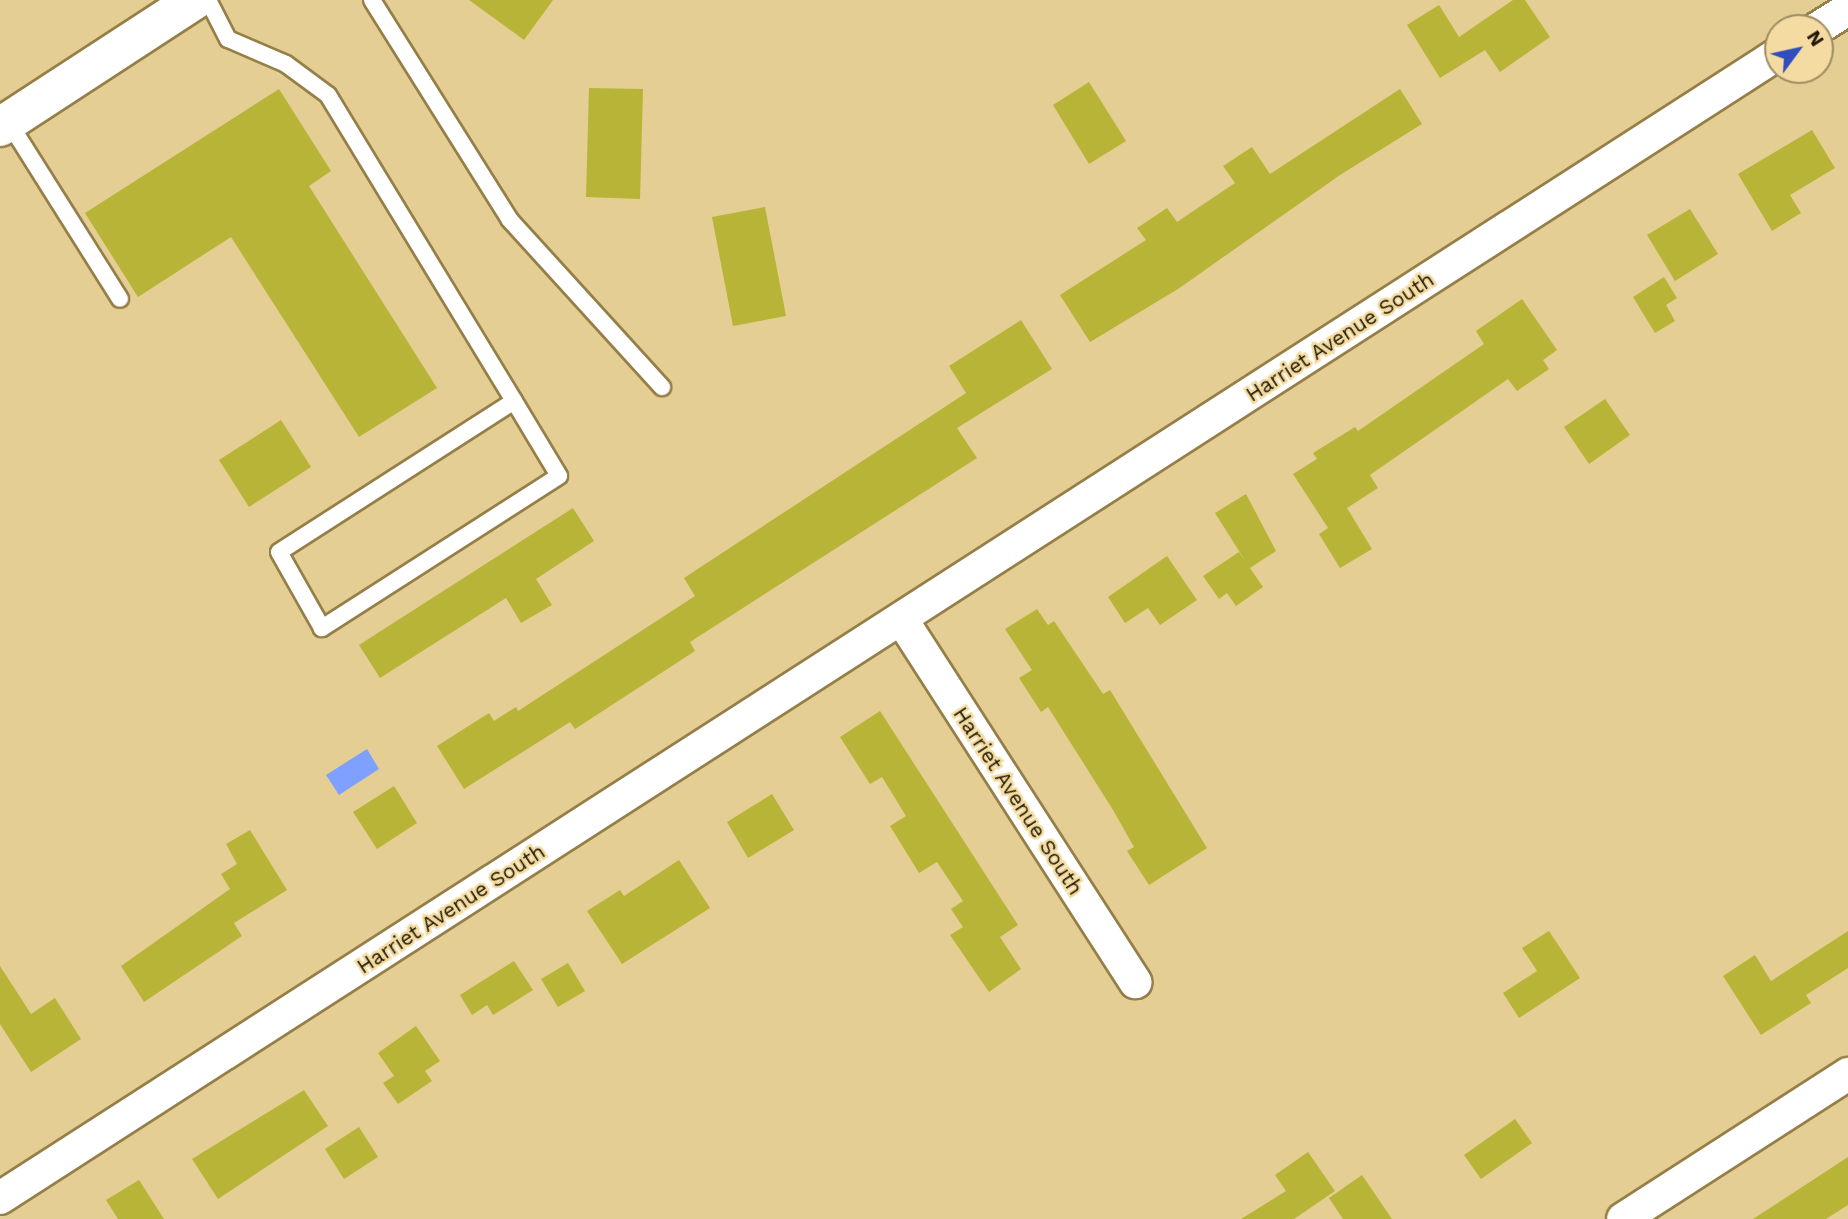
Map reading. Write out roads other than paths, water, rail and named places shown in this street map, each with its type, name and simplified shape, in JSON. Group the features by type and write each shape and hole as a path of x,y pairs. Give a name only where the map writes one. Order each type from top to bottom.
{"street":[{"path":"4,124 195,0"},
{"name":"Harriet Avenue South","path":"0,1198 1764,63"},
{"name":"Harriet Avenue South","path":"902,620 1135,982"},
{"path":"1623,1219 1848,1074"}],"lane":[{"path":"208,0 228,39 286,64 328,95 514,401 559,476 322,628 279,552 514,401"},
{"path":"372,0 510,220 662,387"},
{"path":"4,124 120,299"}],"water":[{"path":"367,749 379,769 339,795 326,775"}]}
